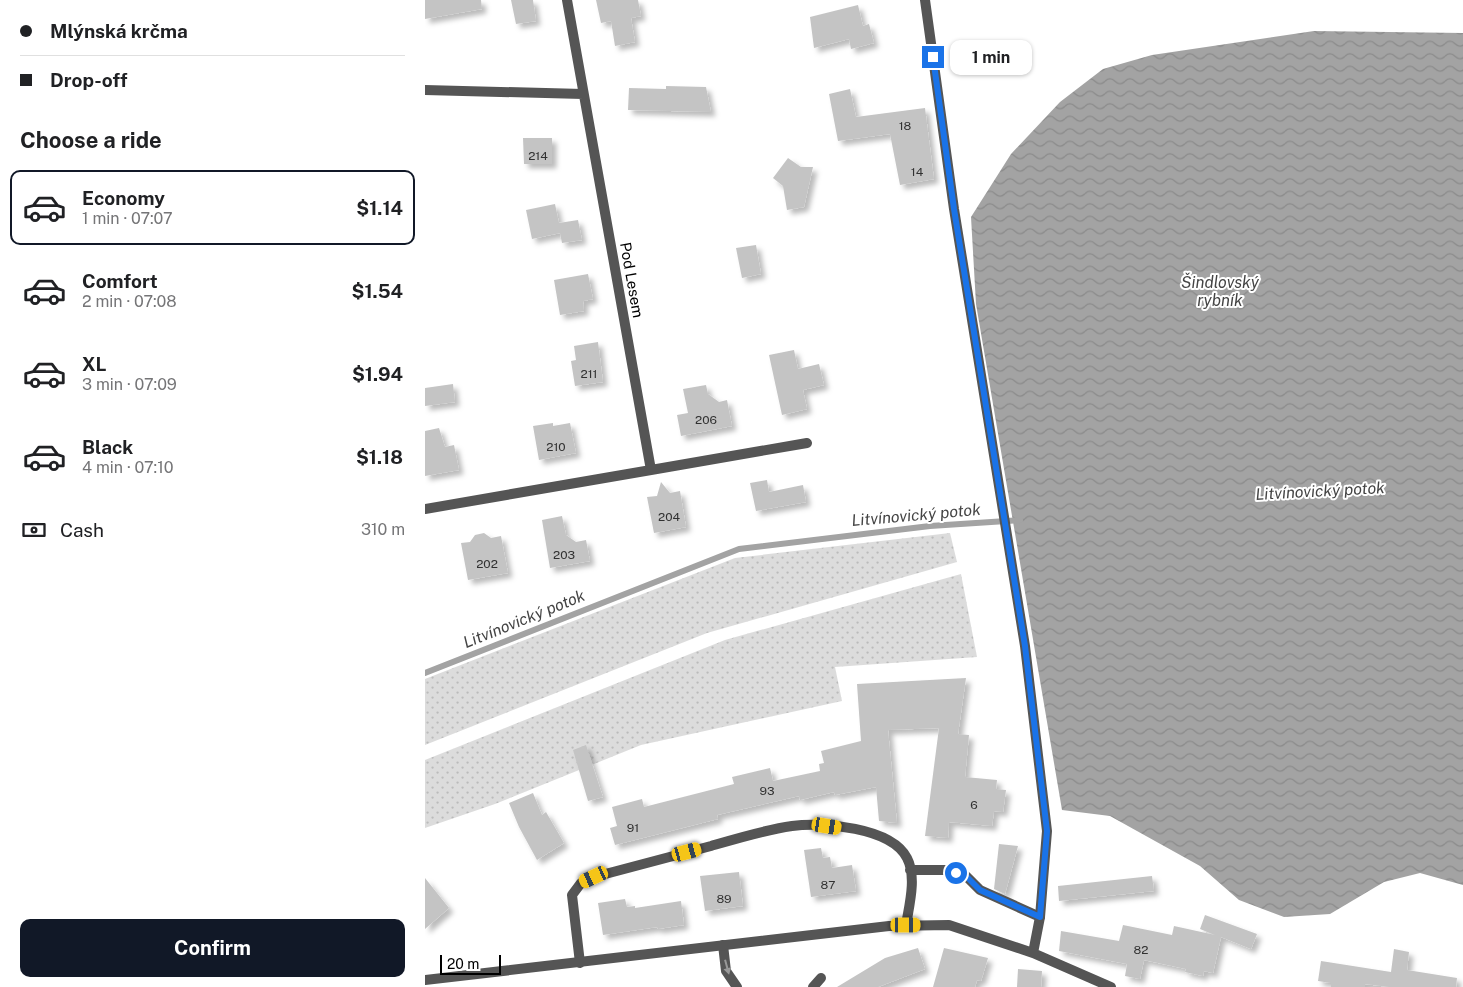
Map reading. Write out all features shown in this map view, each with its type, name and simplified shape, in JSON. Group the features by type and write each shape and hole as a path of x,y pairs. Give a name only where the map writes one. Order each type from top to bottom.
{"street":[{"name":"Pod Lesem","path":"567,0 651,470"},
{"path":"925,0 954,209 1025,646 1047,831 1040,917 1033,953"},
{"path":"425,90 583,94"},
{"path":"425,509 807,443"},
{"path":"580,963 572,895 581,883 594,877 762,832 794,826 827,826 883,836 907,858 912,879 906,925"},
{"path":"910,870 946,870 966,876 980,890 1040,917"},
{"path":"425,980 906,925 949,925 1033,953 1111,987"},
{"path":"723,945 726,971 737,987"},
{"path":"813,987 821,978"}],"shaded area":[{"path":"950,533 957,562 707,633 425,745 425,679 735,558"},
{"path":"961,574 977,657 835,667 842,701 641,745 495,804 425,828 425,760 725,640"}],"water":[{"name":"Šindlovský rybník","path":"1314,31 1463,33 1463,885 1420,873 1384,882 1330,914 1284,917 1239,900 1200,866 1110,816 1062,810 976,304 971,217 1011,154 1060,102 1103,69 1152,55"}],"building":[{"path":"425,0 481,0 482,9 425,19"},
{"path":"511,0 533,0 536,21 516,24"},
{"path":"596,0 638,0 641,16 631,18 635,42 615,46 611,21 601,23"},
{"path":"858,5 863,26 869,24 874,43 851,49 849,39 814,48 810,17"},
{"path":"666,86 706,87 711,112 628,110 629,88 666,89"},
{"path":"850,89 856,117 925,108 934,179 900,185 890,134 838,141 829,94"},
{"path":"523,138 552,138 552,164 524,164"},
{"path":"788,158 801,167 813,167 804,207 787,210 783,186 773,178"},
{"path":"555,204 559,223 578,220 582,240 562,243 560,233 532,239 526,210"},
{"path":"756,245 761,274 742,278 736,248"},
{"path":"588,274 593,299 583,301 584,311 560,315 554,280"},
{"path":"598,342 603,382 575,386 571,361 576,360 574,346"},
{"path":"794,350 798,369 819,364 824,385 803,390 807,409 782,415 769,355"},
{"path":"453,384 455,402 425,406 425,388"},
{"path":"706,385 708,394 719,402 727,400 732,426 681,436 677,415 688,413 683,389"},
{"path":"553,423 553,426 570,423 576,453 539,460 533,426"},
{"path":"439,428 445,447 454,445 459,470 425,476 425,431"},
{"path":"767,480 769,492 803,485 806,502 756,511 750,483"},
{"path":"661,482 670,493 680,491 686,527 654,533 647,497 657,496"},
{"path":"562,516 566,535 576,542 586,540 590,561 550,568 542,520"},
{"path":"484,533 491,538 501,536 508,573 468,580 461,543 470,542 475,535"},
{"path":"966,678 958,734 969,735 965,777 997,780 996,789 1006,790 1003,812 994,811 992,826 949,822 948,838 925,836 939,728 888,730 897,823 879,821 876,787 835,795 834,792 800,800 799,796 717,815 718,819 615,845 610,828 617,826 612,807 642,799 644,807 734,784 732,777 770,768 773,781 820,771 819,764 824,763 821,751 861,741 857,684"},
{"path":"586,745 603,797 588,801 573,750"},
{"path":"533,793 542,815 546,812 564,843 537,860 519,827 509,803"},
{"path":"999,844 1018,846 1005,894 994,889"},
{"path":"821,848 823,858 830,857 832,868 852,865 856,891 811,897 804,850"},
{"path":"739,872 743,906 705,911 700,876"},
{"path":"1152,876 1154,891 1059,901 1058,886"},
{"path":"425,878 449,908 425,929"},
{"path":"625,899 627,907 635,906 635,908 681,901 684,925 603,935 598,903"},
{"path":"1205,915 1257,934 1251,949 1221,937 1213,973 1204,971 1203,976 1185,972 1186,969 1144,960 1140,979 1125,976 1127,964 1059,951 1061,931 1119,941 1123,925 1172,935 1174,926 1215,935 1200,929"},
{"path":"918,948 925,969 878,987 837,987 885,958"},
{"path":"944,948 988,958 981,981 977,980 975,987 933,987"},
{"path":"1394,949 1409,952 1407,970 1457,978 1456,987 1389,987 1365,984 1365,987 1331,987 1331,983 1318,981 1321,961 1391,972"},
{"path":"1018,969 1042,971 1041,987 1017,987"}],"waterway":[{"name":"Litvínovický potok","path":"425,673 739,549 930,526 1020,520"}],"route":[{"path":"933,57 954,209 1025,646 1047,831 1040,917 980,890 966,876 956,873"}]}
